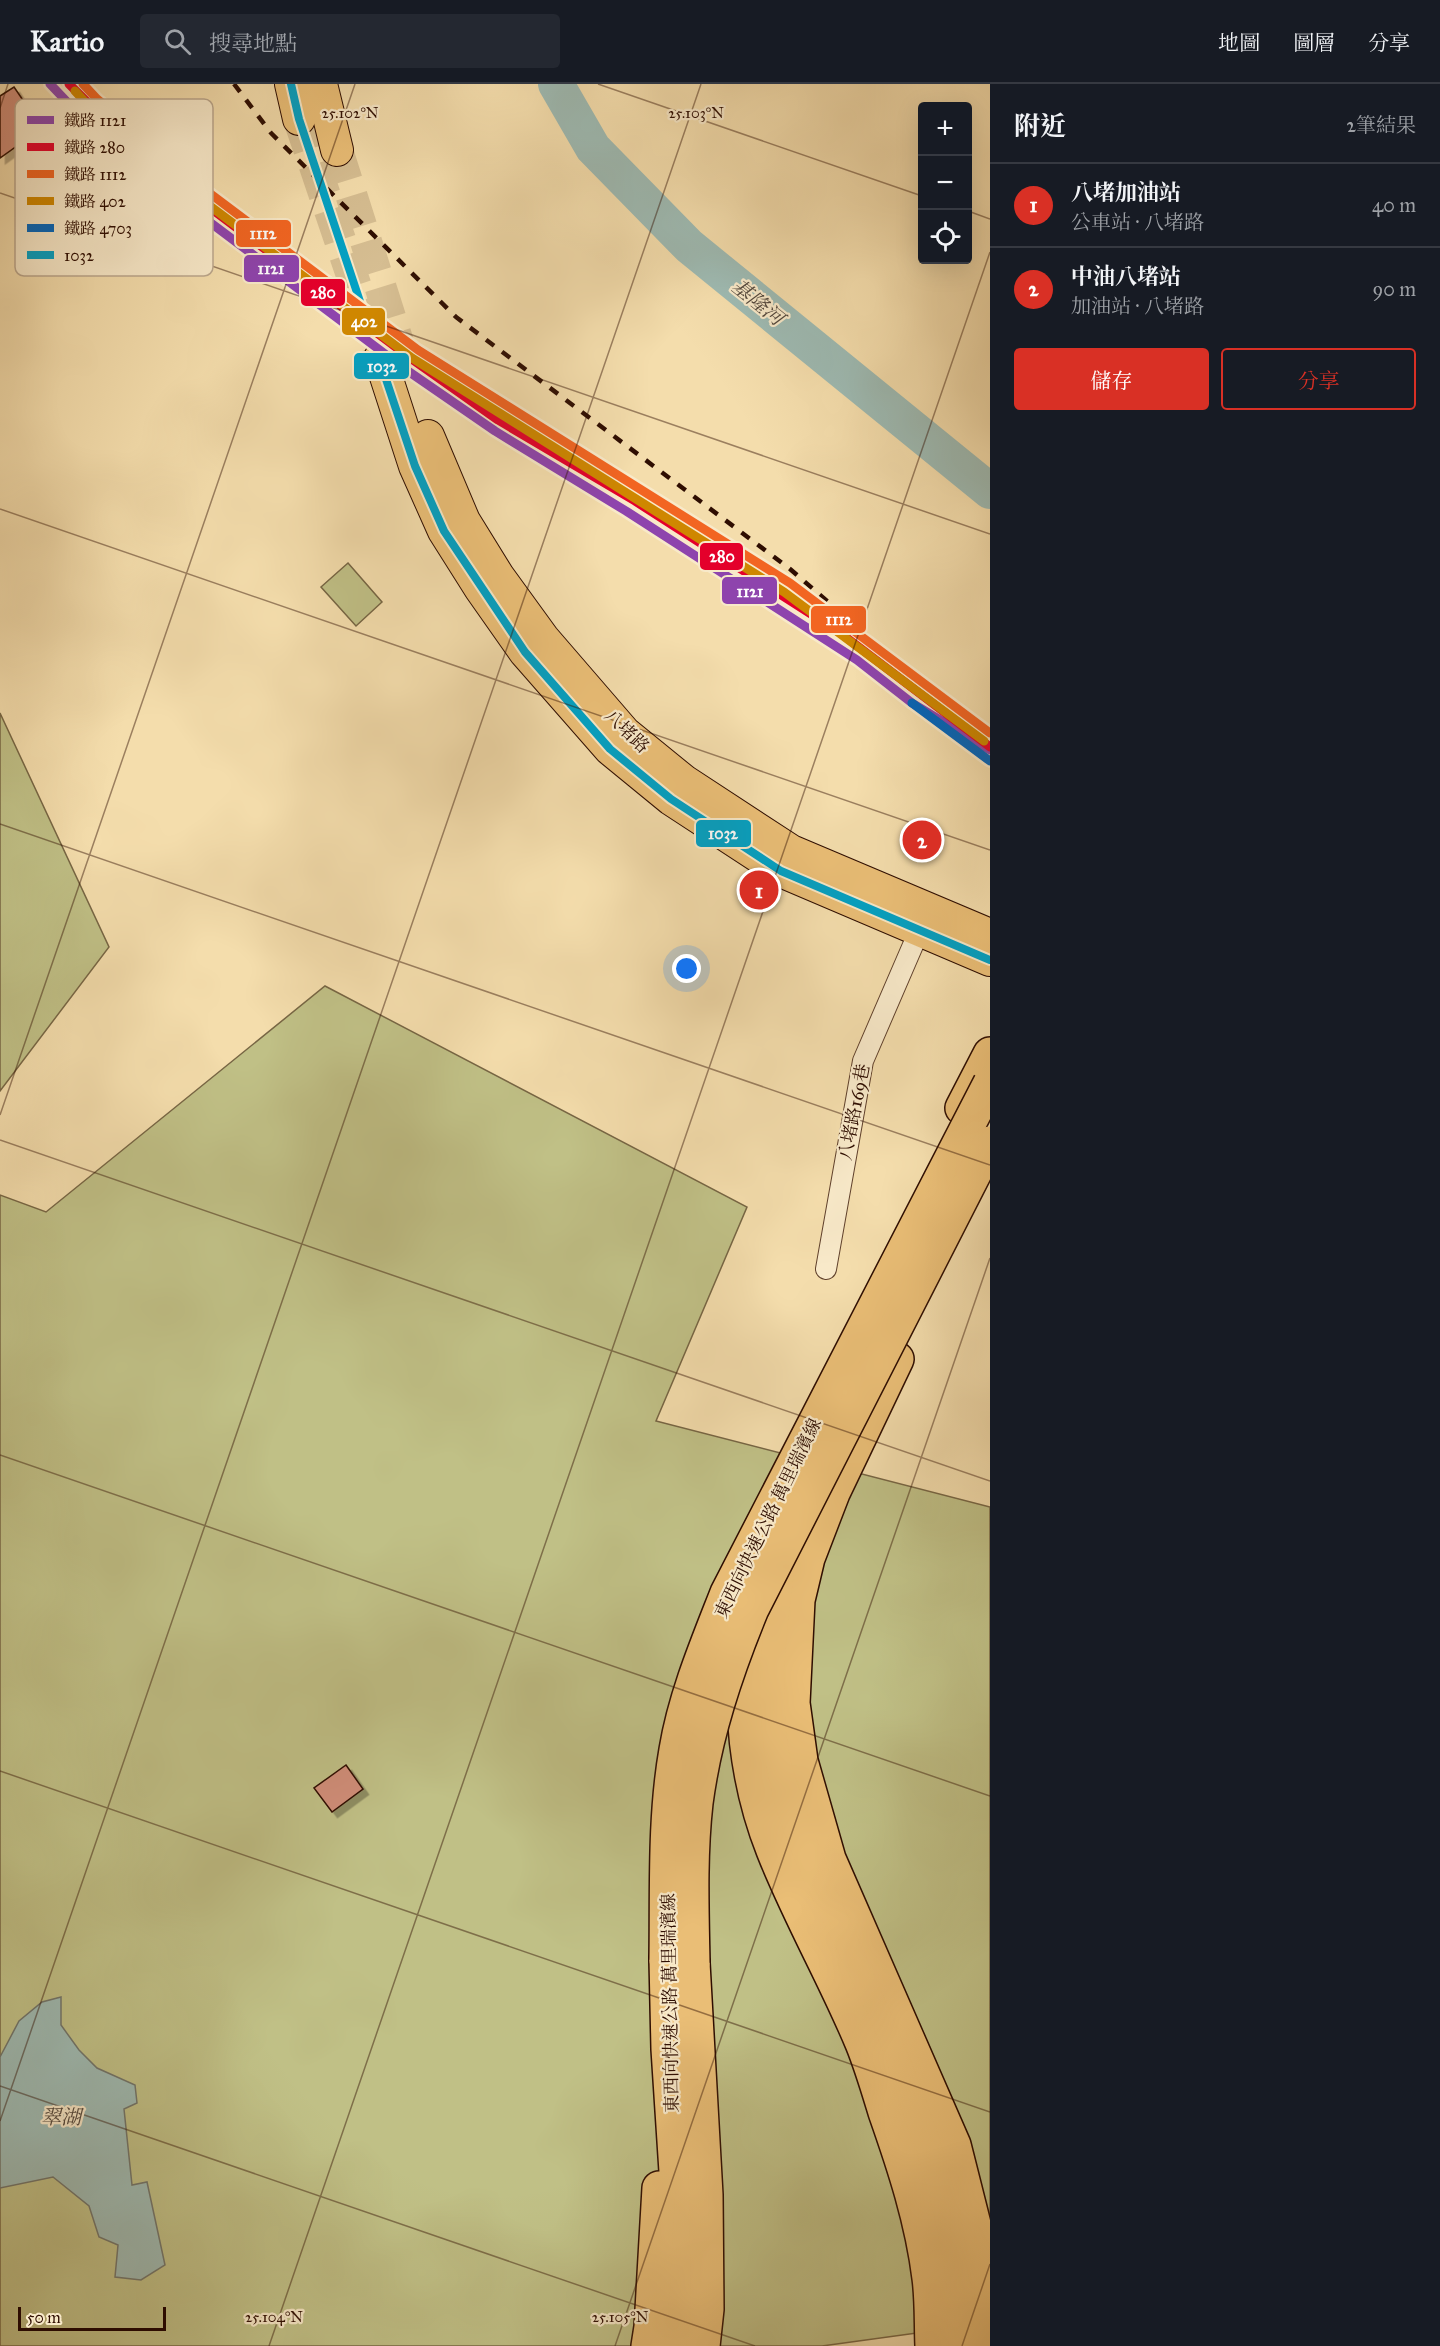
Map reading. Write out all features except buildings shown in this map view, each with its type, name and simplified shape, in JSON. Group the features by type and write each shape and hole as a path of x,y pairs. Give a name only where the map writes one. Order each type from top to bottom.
{"highway":[{"path":"957,2346 956,2288 941,2202 902,2080 802,1855 774,1760 766,1696 767,1653 782,1545 796,1494 802,1447 990,1054"},
{"name":"東西向快速公路 萬里瑞濱線","path":"703,2346 707,2309 706,2195 667,1866 676,1749 704,1651 727,1593 990,1083"},
{"path":"932,2346 930,2279 910,2184 862,2044 772,1848 756,1798 748,1757 744,1659 757,1561 770,1502 990,1108"},
{"path":"988,2346 982,2256 954,2145 829,1859 801,1761 793,1703 796,1621 802,1581 824,1514 897,1358 990,1144"},
{"name":"東西向快速公路 萬里瑞濱線","path":"675,2346 683,2279 668,2049 692,1857 696,1805 709,1735 728,1666 752,1609 990,1144"},
{"path":"648,2346 668,2049"}],"main road":[{"path":"291,84 299,119"},
{"path":"321,84 337,150"},
{"name":"八堵路","path":"380,358 415,466 444,531 525,652 609,749 672,799 781,871 990,960"},
{"name":"八堵路","path":"409,377 435,458 464,521 498,576 543,638 625,733 684,781 791,851 990,935"}],"street":[{"name":"八堵路169巷","path":"826,1269 863,1060 920,929"}],"green space":[{"path":"348,563 382,602 356,626 321,587"},
{"path":"0,713 109,947 0,1091"},
{"path":"325,986 747,1207 656,1421 990,1507 990,2323 822,2346 0,2346 0,1195 46,1212"}],"water":[{"name":"翠湖","path":"61,1997 61,2025 79,2050 97,2068 135,2085 137,2103 124,2109 132,2185 147,2182 165,2265 141,2280 115,2277 118,2245 99,2237 89,2206 53,2177 0,2188 0,2057 19,2021 42,2002"}],"waterway":[{"name":"基隆河","path":"556,84 593,148 689,246 990,491"}],"tunnel":[{"path":"299,119 380,358"},
{"path":"337,150 409,377"}],"railway":[{"path":"234,84 271,133 456,317 790,569 909,672"}],"rail line":[{"name":"1121","path":"50,84 64,99"},
{"name":"280","path":"69,84 84,99"},
{"name":"1112","path":"83,84 97,99"},
{"name":"402","path":"75,91 82,99"},
{"name":"1112","path":"213,196 418,350 790,583 990,733"},
{"name":"402","path":"213,208 412,358 784,592 984,741"},
{"name":"280","path":"213,210 409,357 498,420 635,501 839,632 990,747"},
{"name":"1121","path":"213,225 405,369 495,431 626,511 857,660 912,703 990,750"},
{"name":"4703","path":"912,703 990,761"}],"transit line":[{"name":"1032","path":"291,84 299,119 415,466 444,531 525,652 610,749 671,799 781,871 990,960"}],"place":[{"name":"中油八堵站","path":"922,840"},
{"name":"八堵加油站","path":"759,890"}]}
